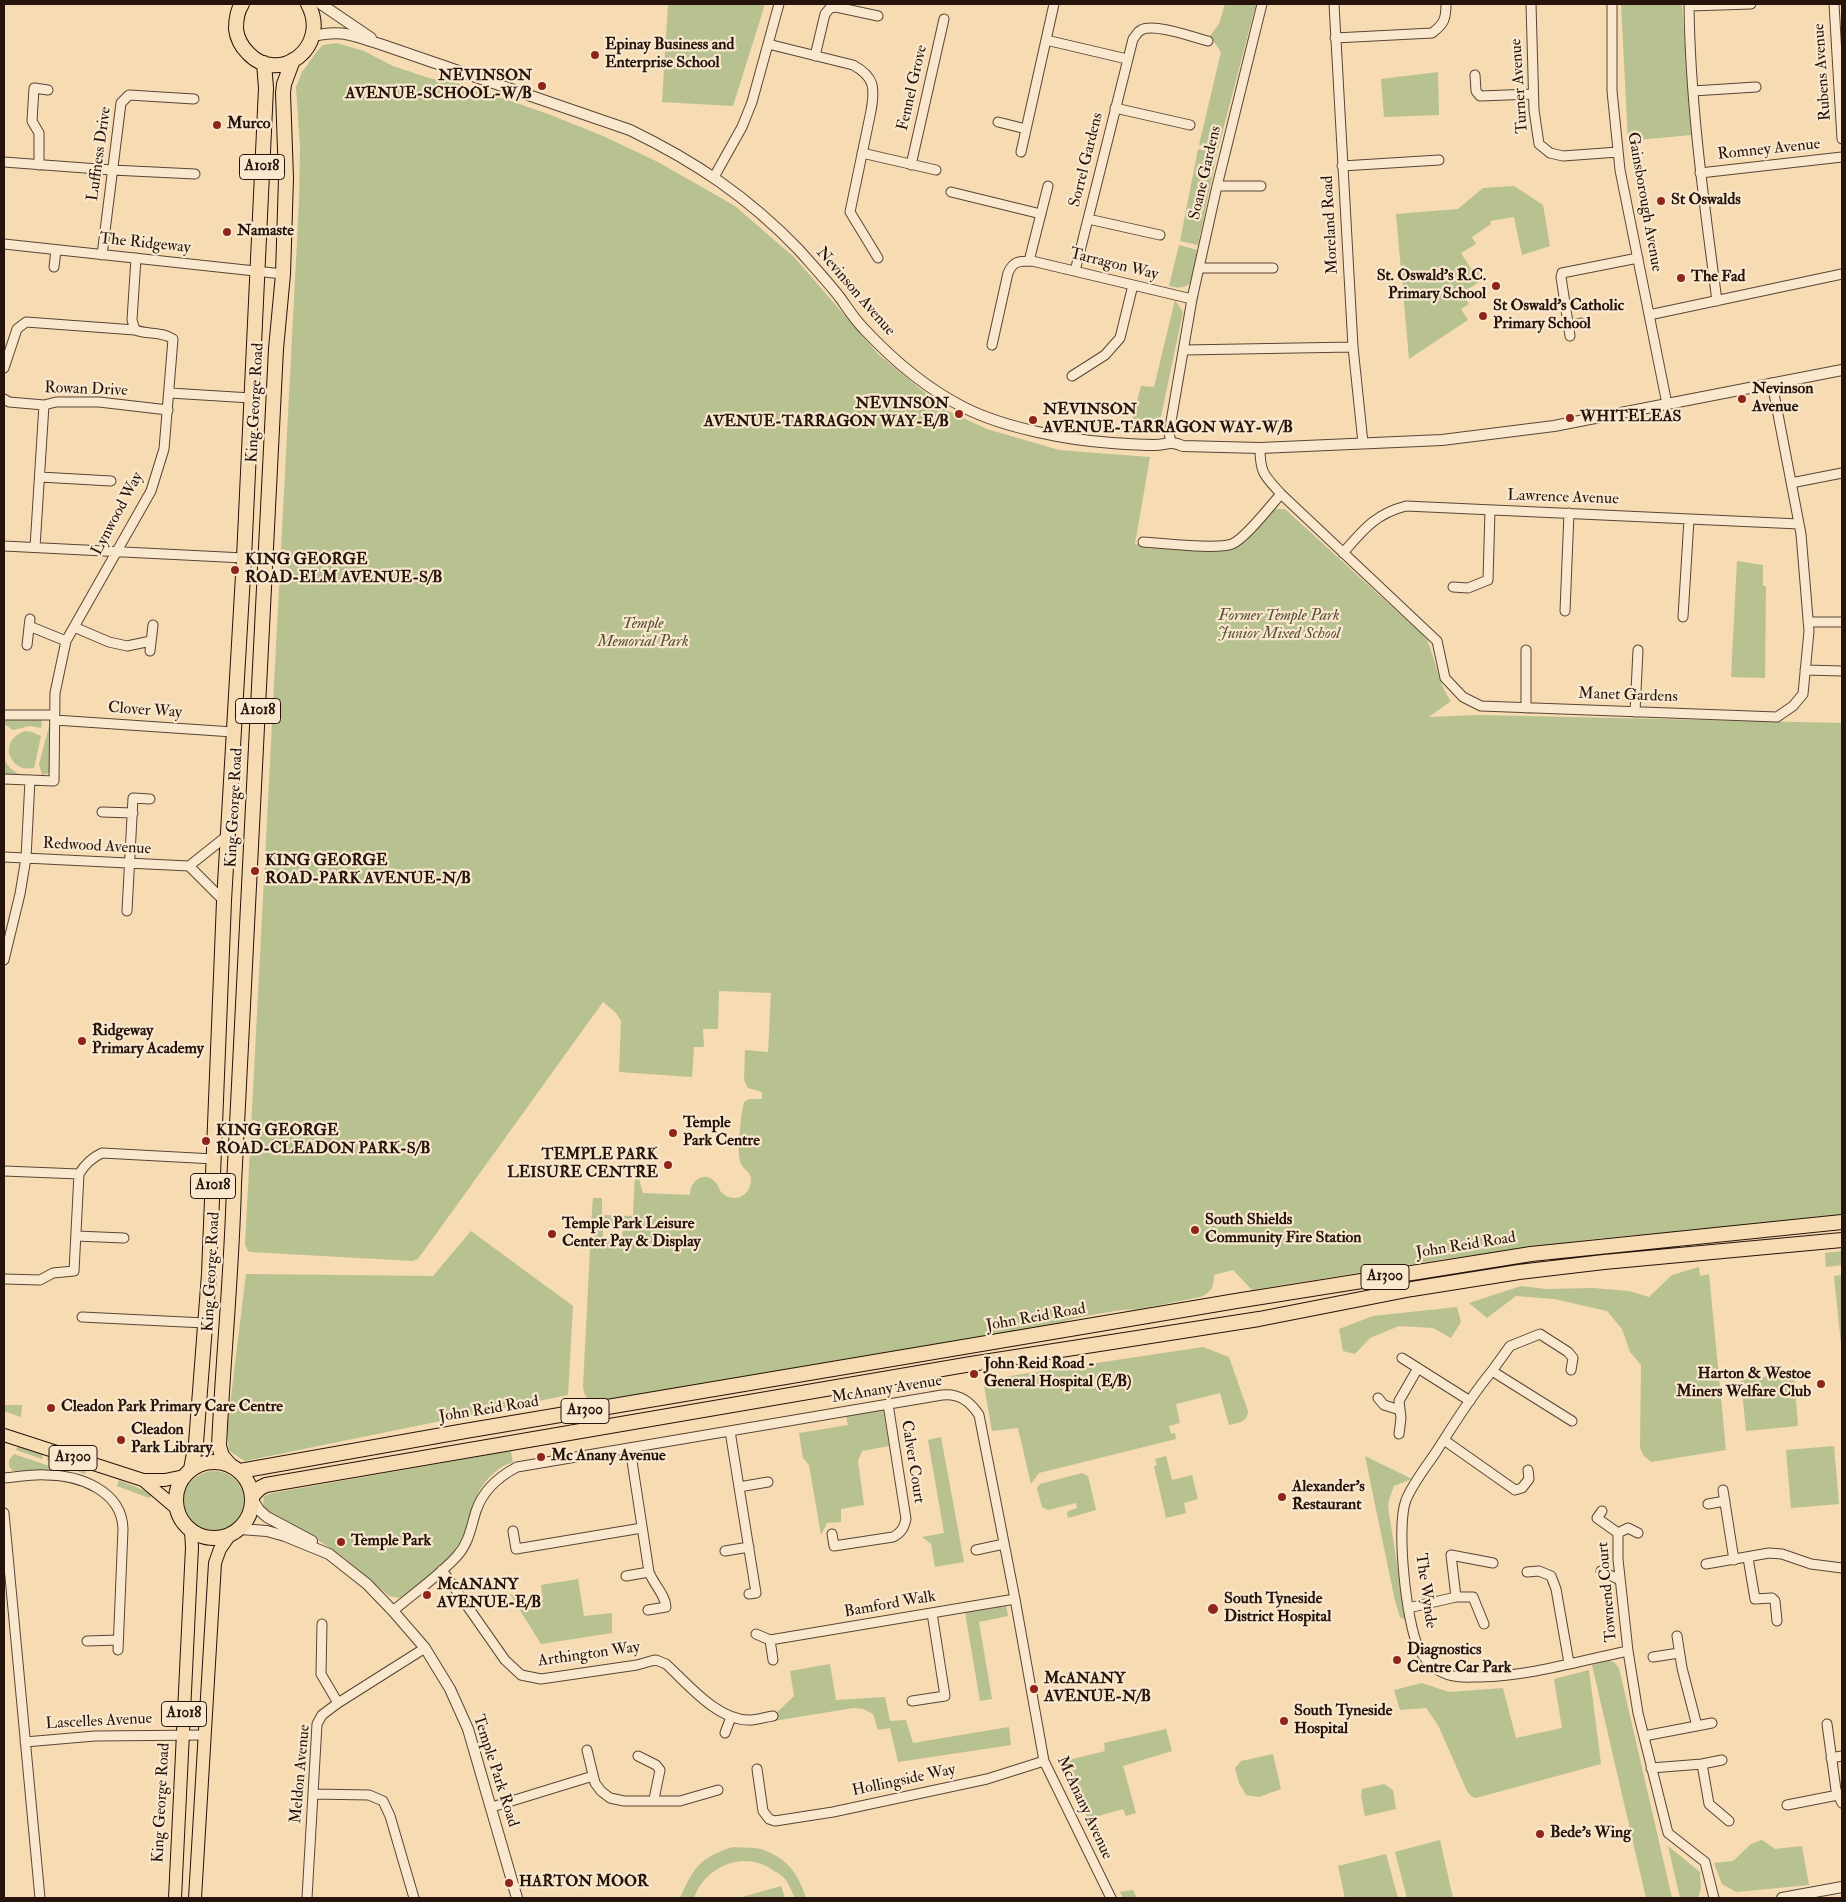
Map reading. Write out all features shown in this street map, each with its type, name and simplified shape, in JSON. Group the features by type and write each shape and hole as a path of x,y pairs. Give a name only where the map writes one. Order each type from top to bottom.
{"highway":[{"path":"242,4 236,20 236,34 242,47 251,57 264,63 283,64 293,60"},
{"path":"308,4 313,12 315,24 313,36"},
{"name":"A1018","path":"293,60 309,46 313,36"},
{"name":"King George Road","path":"235,1468 222,1456 219,1446 230,1280 276,349 282,274 286,178 283,93 284,84 293,60"},
{"name":"King George Road","path":"188,1473 196,1444 206,1323 224,901 244,558 266,88 264,63"},
{"path":"244,558 266,559"},
{"path":"228,835 251,836"},
{"path":"224,901 248,902"},
{"path":"213,1183 234,1184"},
{"name":"John Reid Road","path":"235,1468 1522,1255 1842,1222"},
{"name":"John Reid Road","path":"253,1498 260,1488 266,1484 971,1364 1250,1321 1412,1289 1519,1272 1604,1262 1842,1240"},
{"path":"209,1462 235,1468 246,1478 253,1498 249,1516 234,1533 216,1539 202,1537 191,1531 179,1516 176,1508 177,1491 188,1473 209,1462"}],"main road":[{"name":"A1300","path":"4,1435 143,1480 165,1480 188,1473"},
{"name":"A1300","path":"143,1480 176,1508"},
{"name":"King George Road","path":"175,1898 192,1546 191,1531"},
{"name":"A1018","path":"195,1898 215,1563 220,1549 234,1533"}],"street":[{"name":"Nevinson Avenue","path":"321,4 380,44"},
{"path":"714,177 742,127 752,102 779,4"},
{"path":"1021,152 1054,4"},
{"name":"Soane Gardens","path":"1171,442 1169,433 1192,299 1217,186 1262,4"},
{"name":"Moreland Road","path":"1334,4 1353,347 1363,444"},
{"path":"1335,38 1432,33 1443,25 1446,4"},
{"name":"Turner Avenue","path":"1531,4 1534,110 1539,144 1550,153 1563,156 1618,152"},
{"name":"Gainsborough Avenue","path":"1612,4 1612,91 1620,170 1667,404"},
{"path":"1717,301 1700,173 1693,91 1689,5 1751,4"},
{"name":"Rubens Avenue","path":"1834,4 1842,139"},
{"path":"814,56 825,14 830,8 836,7 878,16"},
{"name":"Fennel Grove","path":"911,164 944,19"},
{"name":"Sorrel Gardens","path":"1075,271 1133,39 1139,31 1157,28 1208,41"},
{"name":"Nevinson Avenue","path":"313,36 329,32 339,32 380,44 630,130 665,147 714,177 777,228 818,272 863,328 902,366 966,408 1006,423 1062,437 1110,443 1156,445 1171,442 1183,446 1260,448 1442,440 1554,426 1842,370"},
{"path":"1046,40 1127,59"},
{"path":"768,44 853,65 864,71 871,81 874,95 850,212 878,258"},
{"path":"1475,75 1478,100 1534,94"},
{"path":"1693,91 1756,87"},
{"path":"39,165 39,133 32,121 34,88 48,90"},
{"name":"Luffness Drive","path":"102,254 121,103 129,95 194,99"},
{"name":"Sorrel Gardens","path":"1115,108 1190,125"},
{"path":"998,122 1026,129"},
{"path":"862,153 936,170"},
{"name":"Romney Avenue","path":"1700,173 1842,157"},
{"path":"1342,166 1439,160"},
{"path":"4,162 195,174"},
{"path":"992,345 1008,273 1012,265 1021,261 1029,261 1048,186"},
{"path":"1217,186 1261,186"},
{"path":"951,192 1041,214"},
{"name":"Sorrel Gardens","path":"1088,219 1160,235"},
{"name":"The Ridgeway","path":"4,244 282,274"},
{"path":"54,267 56,250"},
{"path":"4,368 17,329 26,322 134,330 132,320 136,258"},
{"path":"1570,336 1562,273 1638,258"},
{"name":"Tarragon Way","path":"1029,261 1192,299"},
{"path":"1199,268 1273,268"},
{"path":"1649,314 1842,274"},
{"path":"1072,376 1105,355 1120,338 1133,285"},
{"path":"1568,326 1581,323"},
{"name":"Lynwood Way","path":"4,779 54,781 55,693 66,641 151,491 164,449 173,339 165,334 144,333 134,330"},
{"path":"1184,350 1353,347"},
{"name":"Manet Gardens","path":"1260,448 1260,466 1265,477 1343,553 1437,640 1445,678 1463,697 1481,706 1777,717 1793,706 1803,694 1808,622 1799,524 1772,383"},
{"path":"170,393 251,398"},
{"name":"Rowan Drive","path":"4,399 9,402 44,405 56,402 99,402 168,410"},
{"path":"35,547 44,405"},
{"path":"1791,483 1842,473"},
{"path":"40,477 111,481"},
{"path":"1143,542 1220,546 1234,544 1281,494"},
{"name":"Lawrence Avenue","path":"1343,553 1374,519 1390,510 1406,506 1799,524"},
{"path":"1453,587 1468,588 1488,580 1490,510"},
{"path":"1565,611 1569,513"},
{"path":"1683,617 1689,519"},
{"path":"4,546 244,558"},
{"path":"1808,622 1842,622"},
{"path":"27,645 30,623 66,641"},
{"path":"150,651 153,625"},
{"path":"74,627 109,642 127,646 151,641"},
{"path":"1526,650 1526,708"},
{"path":"1635,712 1638,650"},
{"path":"1805,670 1842,671"},
{"path":"4,714 55,718"},
{"name":"Clover Way","path":"55,718 233,732"},
{"path":"4,960 20,894 26,858 30,780"},
{"path":"127,911 133,798 150,800"},
{"path":"102,812 132,813"},
{"path":"224,901 189,866 228,835"},
{"name":"Redwood Avenue","path":"4,857 189,866"},
{"path":"4,1279 40,1280 53,1273 74,1271 79,1174 86,1164 102,1153 214,1159"},
{"path":"4,1171 79,1174"},
{"path":"76,1236 124,1238"},
{"path":"82,1317 206,1323"},
{"name":"The Wynde","path":"1571,1370 1573,1358 1568,1352 1540,1334 1510,1346 1470,1400 1406,1501 1402,1522 1408,1608 1420,1649 1435,1670 1455,1677 1492,1677 1533,1673 1569,1663 1628,1651"},
{"path":"1402,1358 1470,1400"},
{"path":"1400,1434 1399,1401 1418,1368"},
{"path":"1492,1371 1572,1421"},
{"name":"McAnany Avenue","path":"393,1611 458,1556 467,1542 480,1501 493,1482 517,1467 948,1394 963,1398 975,1408 979,1416 1044,1761 1111,1898"},
{"path":"1378,1398 1384,1405 1400,1410"},
{"name":"Calver Court","path":"832,1534 834,1546 893,1537 905,1525 906,1519 888,1404"},
{"path":"730,1430 756,1593 749,1594"},
{"path":"1444,1440 1515,1490 1522,1488 1529,1479 1528,1470"},
{"path":"630,1448 649,1572 657,1589 665,1596 666,1607 648,1610"},
{"path":"4,1478 45,1474 64,1476 103,1491 116,1504 123,1520 118,1645 87,1641"},
{"path":"739,1487 768,1482"},
{"path":"1723,1490 1734,1560"},
{"path":"253,1498 259,1510 266,1517 299,1533 329,1554"},
{"path":"1708,1504 1725,1501"},
{"name":"Townend Court","path":"1602,1511 1598,1518 1618,1533 1618,1559 1628,1651 1651,1768 1668,1833 1705,1862 1714,1898"},
{"path":"4,1513 8,1600 25,1742 40,1898"},
{"path":"514,1531 516,1549 642,1528"},
{"path":"1618,1533 1628,1528 1638,1533"},
{"name":"Temple Park Road","path":"234,1533 268,1531 329,1554 367,1584 425,1648 450,1689 468,1729 517,1898"},
{"path":"976,1550 1004,1544"},
{"path":"725,1551 749,1547"},
{"path":"1706,1564 1769,1554 1782,1554 1811,1564 1842,1568"},
{"path":"1456,1597 1451,1555 1493,1563"},
{"path":"1748,1558 1756,1599 1772,1598 1775,1601 1777,1621"},
{"name":"Arthington Way","path":"442,1570 505,1660 522,1675 541,1679 637,1665 656,1660 666,1664 719,1712 749,1720 773,1716"},
{"path":"1527,1572 1539,1571 1551,1576 1556,1589 1569,1663"},
{"path":"1601,1571 1620,1580"},
{"path":"626,1576 649,1572"},
{"path":"1408,1608 1456,1597 1473,1597 1484,1624"},
{"name":"Bamford Walk","path":"770,1640 1015,1599"},
{"path":"912,1701 945,1696 932,1613"},
{"path":"322,1624 321,1674 338,1703"},
{"path":"756,1634 770,1640 773,1660"},
{"path":"1677,1636 1682,1668 1697,1726"},
{"name":"Meldon Avenue","path":"307,1898 317,1724 322,1715 338,1703 425,1648"},
{"path":"1653,1657 1679,1653"},
{"path":"725,1733 731,1716"},
{"path":"1644,1736 1712,1723"},
{"path":"1787,1805 1840,1799 1836,1790 1827,1724"},
{"name":"Lascelles Avenue","path":"25,1742 95,1736 205,1735"},
{"path":"587,1750 595,1783 610,1798 680,1801 718,1790"},
{"path":"638,1756 660,1770 654,1800"},
{"path":"1831,1758 1842,1756"},
{"path":"1651,1768 1702,1764 1722,1760"},
{"name":"Hollingside Way","path":"757,1769 763,1811 769,1819 781,1820 833,1812 968,1784 1044,1761"},
{"path":"1702,1764 1709,1804 1729,1821"},
{"path":"492,1807 593,1776"},
{"path":"313,1794 369,1795 383,1802 390,1816 414,1898"},
{"path":"1782,1898 1842,1887"}],"green space":[{"path":"668,4 765,4 733,106 662,102"},
{"path":"1225,4 1256,4 1218,149 1199,145 1221,52 1210,36 1219,24"},
{"path":"1621,4 1682,4 1691,135 1628,141"},
{"name":"Temple Memorial Park","path":"337,43 364,51 393,66 429,78 465,85 548,114 603,136 658,162 735,206 795,258 878,354 946,410 987,429 1059,450 1150,457 1135,544 1218,550 1240,545 1275,509 1285,509 1426,638 1446,694 1451,701 1429,717 1479,715 1842,723 1842,1217 1594,1239 1445,1259 1252,1290 1233,1270 1214,1275 1211,1289 1207,1294 1200,1297 1140,1309 1085,1316 1065,1321 1066,1326 596,1404 586,1397 583,1386 591,1230 603,1230 603,1239 622,1239 623,1227 591,1225 593,1198 602,1198 602,1215 633,1216 635,1174 639,1179 643,1193 690,1195 692,1185 702,1177 711,1179 723,1194 733,1198 745,1194 750,1186 750,1175 742,1166 740,1159 740,1124 744,1102 749,1099 762,1099 762,1092 748,1088 744,1080 745,1050 768,1052 771,993 719,991 718,1029 703,1029 704,1047 694,1047 692,1077 619,1072 621,1021 616,1013 603,1002 418,1259 412,1261 248,1251 245,1245 299,202 300,147 296,87 302,72 318,50 323,45"},
{"path":"1438,72 1439,115 1384,117 1381,79"},
{"path":"1198,149 1217,153 1198,245 1180,241"},
{"path":"1514,186 1543,205 1550,246 1522,255 1514,217 1490,221 1491,224 1472,237 1476,244 1461,253 1471,269 1476,267 1484,279 1462,293 1469,304 1461,309 1468,320 1409,359 1396,214 1458,209 1483,188"},
{"path":"1179,245 1197,250 1191,283 1178,288 1169,286"},
{"path":"1175,300 1183,312 1160,421 1154,431 1129,431 1141,386 1154,387"},
{"path":"1737,561 1763,565 1763,586 1766,586 1765,678 1731,677"},
{"path":"4,717 42,719 41,728 30,726 13,730 4,724"},
{"path":"50,723 53,723 51,773 42,775 39,764"},
{"path":"26,731 41,736 34,768 19,766 13,762 9,754 13,739 18,734"},
{"path":"4,758 11,769 18,773 31,775 30,778 4,777"},
{"path":"471,1231 573,1306 568,1395 245,1461 229,1451 227,1430 246,1274 433,1276"},
{"path":"1842,1251 1842,1265 1826,1267 1825,1253"},
{"path":"1699,1267 1700,1276 1709,1274 1726,1450 1651,1462 1644,1456 1640,1448 1641,1365 1630,1352 1622,1329 1607,1311 1554,1299 1516,1296 1487,1318 1469,1303 1521,1286 1546,1289 1593,1288 1629,1291 1649,1297 1672,1275"},
{"path":"1842,1275 1842,1354 1834,1276"},
{"path":"1457,1307 1461,1322 1451,1338 1433,1328 1399,1326 1370,1338 1355,1354 1343,1351 1339,1329 1373,1316"},
{"path":"1203,1347 1229,1357 1248,1411 1246,1418 1236,1424 1229,1425 1220,1393 1176,1404 1180,1423 1169,1426 1171,1434 1175,1433 1176,1439 1039,1473 1031,1484 1018,1428 992,1431 983,1380"},
{"path":"1794,1374 1798,1426 1746,1431 1741,1379"},
{"path":"4,1405 22,1405 21,1417 4,1411"},
{"path":"883,1409 889,1446 862,1451 858,1461 864,1505 841,1509 841,1522 827,1523 821,1535 809,1465 803,1458 799,1433 848,1425 846,1416"},
{"path":"941,1437 964,1562 935,1567 931,1544 922,1537 944,1533 928,1440"},
{"path":"18,1446 43,1454 42,1459 16,1450"},
{"path":"1834,1446 1839,1504 1791,1508 1786,1450"},
{"path":"511,1451 513,1463 505,1465 498,1470 479,1492 456,1550 429,1576 400,1598 389,1596 343,1557 267,1511 263,1505 264,1496 273,1493"},
{"path":"14,1454 67,1472 46,1470 13,1471 9,1466 9,1460"},
{"path":"48,1456 87,1468 85,1474 47,1460"},
{"path":"1166,1456 1172,1480 1192,1475 1198,1499 1184,1503 1186,1513 1166,1518 1154,1466 1157,1465 1155,1459"},
{"path":"1365,1456 1412,1479 1394,1486 1388,1507 1406,1620 1400,1617 1395,1601"},
{"path":"214,1471 231,1476 239,1484 244,1501 239,1518 231,1526 214,1531 197,1526 189,1518 184,1501 189,1484 197,1476"},
{"path":"1082,1473 1088,1476 1096,1510 1068,1518 1068,1511 1077,1508 1076,1503 1048,1510 1042,1507 1037,1488 1040,1484"},
{"path":"119,1480 153,1495 149,1498 117,1486"},
{"path":"578,1579 584,1616 612,1613 612,1633 541,1644 510,1594 531,1602 543,1600 541,1585"},
{"path":"1006,1605 1008,1616 979,1622 992,1699 980,1701 965,1612"},
{"path":"1606,1660 1614,1662 1619,1668 1672,1898 1646,1898 1592,1665"},
{"path":"830,1664 836,1700 885,1697 890,1721 906,1720 913,1743 1009,1727 1011,1745 898,1762 890,1728 878,1730 873,1714 863,1709 853,1708 774,1721 773,1716 794,1696 790,1671"},
{"path":"1589,1670 1601,1764 1476,1798 1467,1791 1438,1725 1426,1708 1400,1710 1394,1690 1422,1683 1449,1692 1503,1688 1516,1738 1562,1728 1554,1679"},
{"path":"1166,1729 1172,1751 1123,1766 1136,1813 1126,1816 1123,1809 1088,1819 1061,1762 1105,1751 1104,1743"},
{"path":"1273,1754 1281,1789 1259,1797 1246,1795 1239,1783 1235,1768 1241,1761"},
{"path":"1384,1784 1393,1790 1396,1809 1365,1816 1361,1796 1362,1789"},
{"path":"1440,1840 1453,1898 1407,1898 1395,1852"},
{"path":"1762,1840 1775,1849 1802,1846 1809,1885 1736,1892 1722,1884 1714,1863 1733,1861 1751,1844"},
{"path":"1668,1846 1700,1872 1701,1888 1698,1898 1680,1898"},
{"path":"733,1847 761,1849 778,1857 795,1874 806,1898 795,1898 785,1879 763,1865 751,1861 739,1861 727,1864 707,1877 699,1887 694,1898 680,1898 689,1879 699,1865 712,1855"},
{"path":"1386,1854 1398,1898 1345,1898 1338,1866"},
{"path":"781,1886 785,1898 739,1898"},
{"path":"1133,1890 1137,1898 1123,1898 1120,1892"}],"place":[{"name":"Epinay Business and Enterprise School","path":"595,55"},
{"name":"NEVINSON AVENUE-SCHOOL-W/B","path":"542,86"},
{"name":"Murco","path":"217,125"},
{"name":"St Oswalds","path":"1661,201"},
{"name":"Namaste","path":"227,232"},
{"name":"The Fad","path":"1681,278"},
{"name":"St. Oswald's R.C. Primary School","path":"1496,286"},
{"name":"St Oswald's Catholic Primary School","path":"1483,316"},
{"name":"Nevinson Avenue","path":"1742,399"},
{"name":"NEVINSON AVENUE-TARRAGON WAY-E/B","path":"959,414"},
{"name":"WHITELEAS","path":"1570,418"},
{"name":"NEVINSON AVENUE-TARRAGON WAY-W/B","path":"1033,420"},
{"name":"KING GEORGE ROAD-ELM AVENUE-S/B","path":"235,570"},
{"name":"KING GEORGE ROAD-PARK AVENUE-N/B","path":"255,871"},
{"name":"Ridgeway Primary Academy","path":"82,1041"},
{"name":"Temple Park Centre","path":"673,1133"},
{"name":"KING GEORGE ROAD-CLEADON PARK-S/B","path":"206,1141"},
{"name":"TEMPLE PARK LEISURE CENTRE","path":"668,1165"},
{"name":"South Shields Community Fire Station","path":"1195,1230"},
{"name":"Temple Park Leisure Center Pay & Display","path":"552,1234"},
{"name":"John Reid Road - General Hospital (E/B)","path":"974,1374"},
{"name":"Harton & Westoe Miners Welfare Club","path":"1821,1384"},
{"name":"Cleadon Park Primary Care Centre","path":"51,1408"},
{"name":"Cleadon Park Library","path":"121,1440"},
{"name":"Mc Anany Avenue","path":"541,1457"},
{"name":"Alexander's Restaurant","path":"1282,1497"},
{"name":"Temple Park","path":"341,1542"},
{"name":"McANANY AVENUE-E/B","path":"427,1595"},
{"name":"South Tyneside District Hospital","path":"1213,1609"},
{"name":"Diagnostics Centre Car Park","path":"1397,1660"},
{"name":"McANANY AVENUE-N/B","path":"1034,1689"},
{"name":"South Tyneside Hospital","path":"1284,1721"},
{"name":"Bede's Wing","path":"1540,1834"},
{"name":"HARTON MOOR","path":"509,1883"}],"park label":[{"name":"Former Temple Park Junior Mixed School","path":"1279,626"}]}
